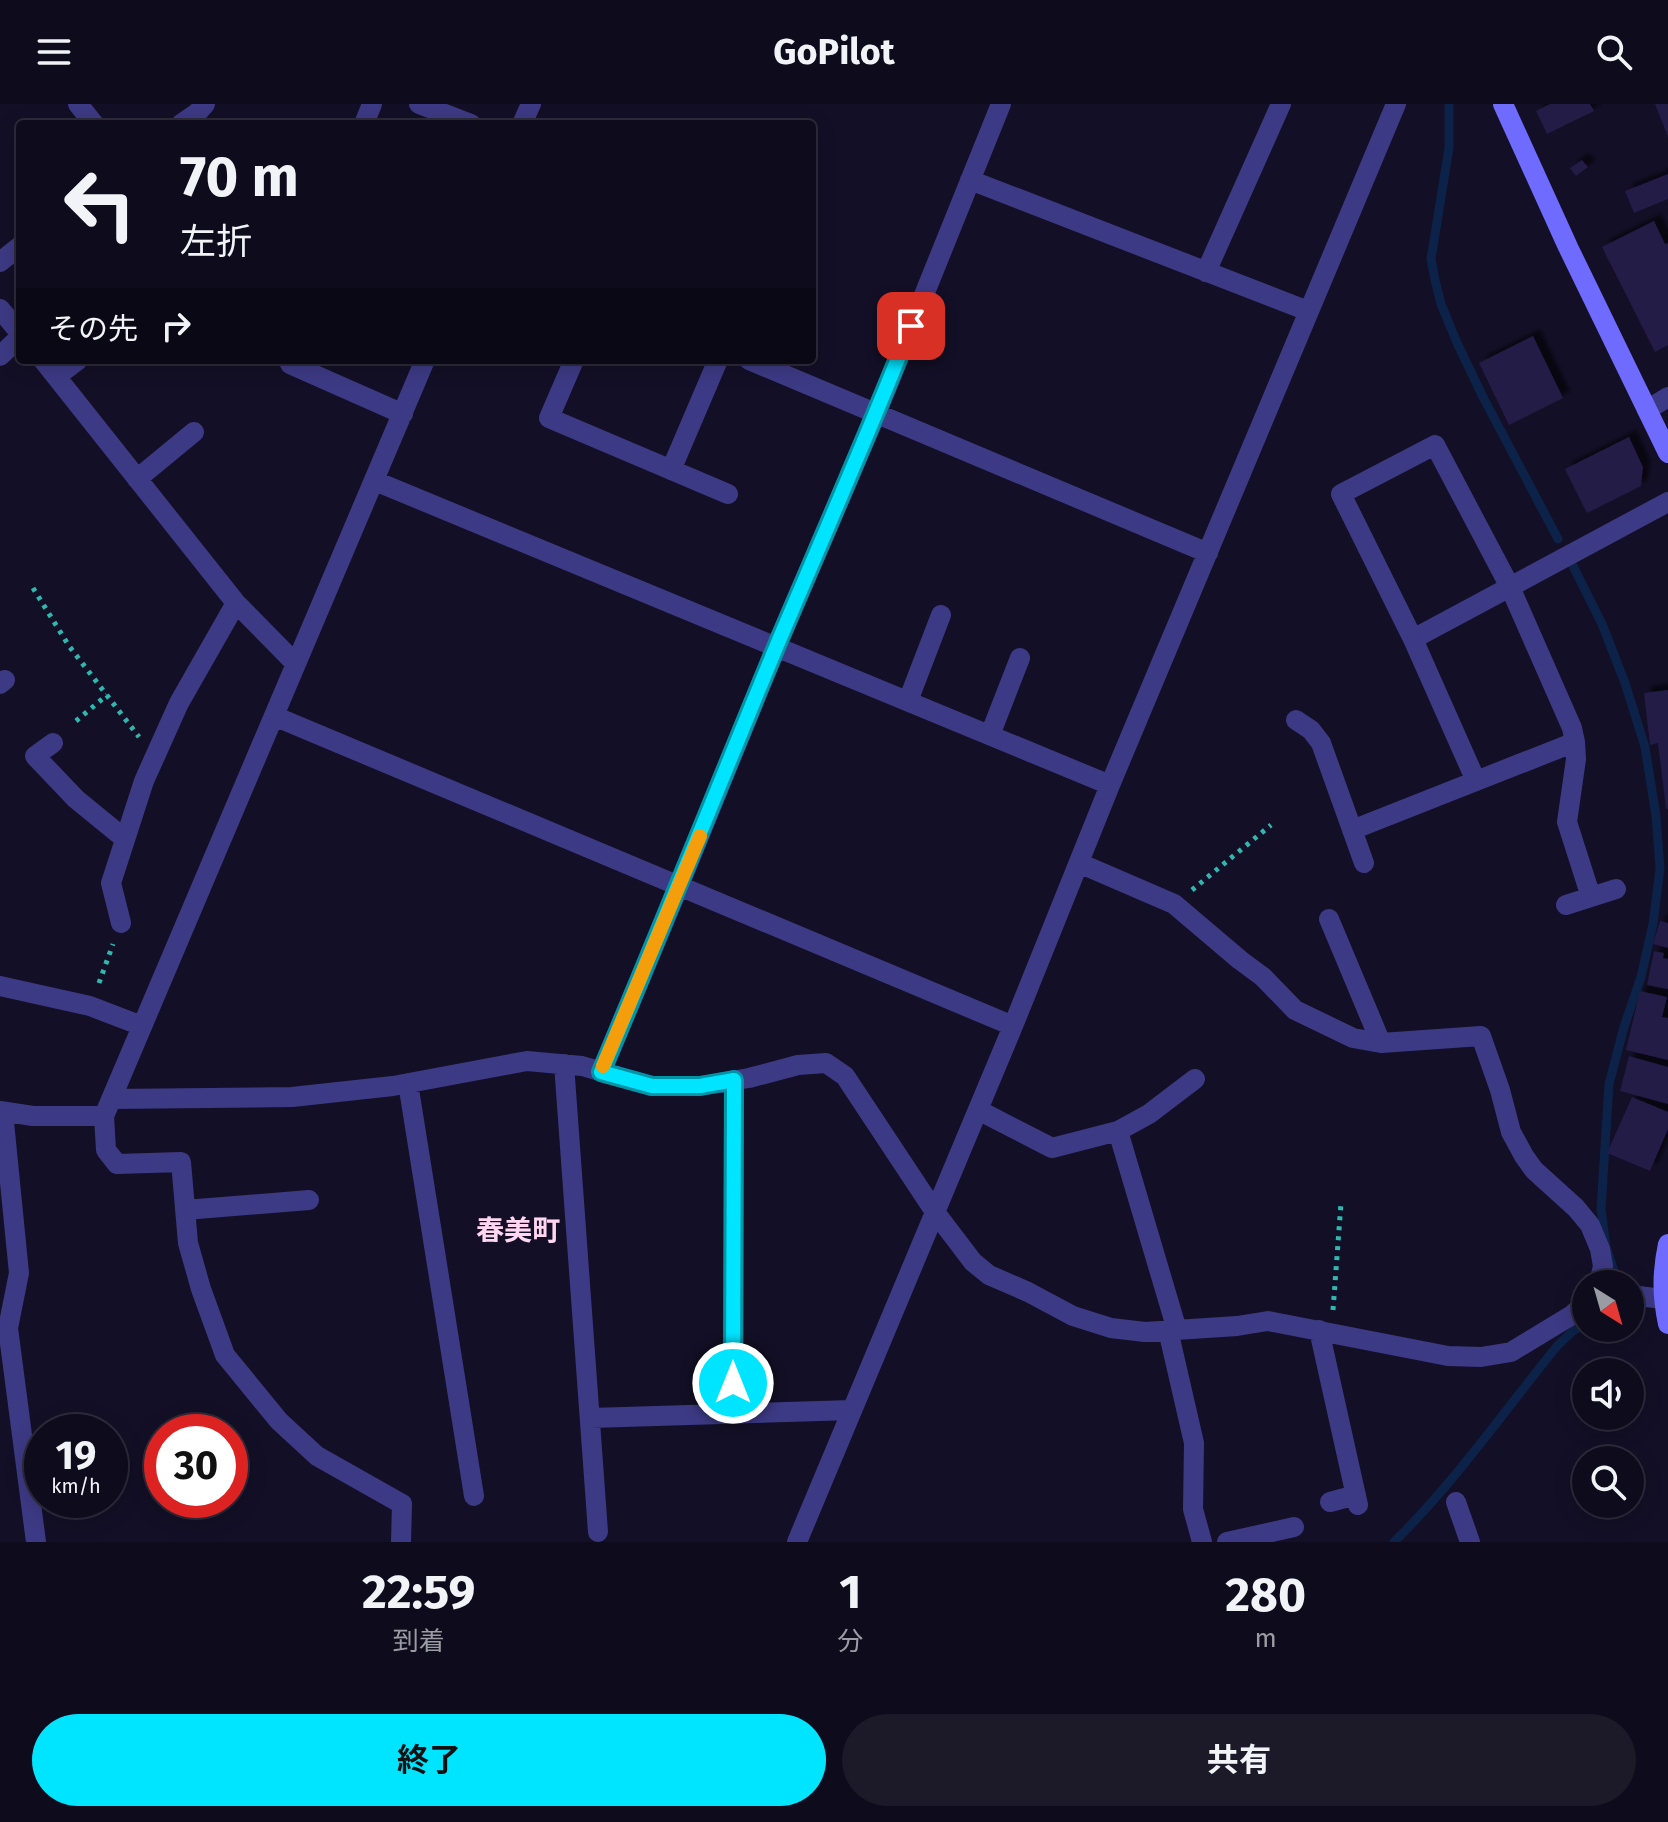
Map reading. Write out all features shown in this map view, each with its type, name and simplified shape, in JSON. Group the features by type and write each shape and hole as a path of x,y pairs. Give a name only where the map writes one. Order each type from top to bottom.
{"main road":[{"path":"1503,104 1668,453"},
{"path":"1668,1244 1663,1299 1668,1324"}],"street":[{"path":"78,104 91,120"},
{"path":"419,104 461,120"},
{"path":"601,1072 776,647 876,414 1001,104"},
{"path":"1206,272 1281,104"},
{"path":"797,1542 1013,1026 1390,106"},
{"path":"970,180 1308,311"},
{"path":"0,262 16,249"},
{"path":"0,309 16,330"},
{"path":"0,356 16,339"},
{"path":"46,364 236,603 295,663"},
{"path":"57,376 73,364"},
{"path":"290,364 403,414"},
{"path":"401,1542 402,1504 317,1456 279,1421 225,1355 188,1243 181,1162 117,1164 106,1150 108,1107 423,364"},
{"path":"572,364 549,418 728,494"},
{"path":"671,470 716,364"},
{"path":"758,364 1208,553"},
{"path":"1647,410 1668,397"},
{"path":"137,479 194,432"},
{"path":"1476,781 1413,639 1341,494 1435,445 1510,587 1572,728 1576,759 1567,822 1591,897"},
{"path":"375,481 1110,785"},
{"path":"1413,639 1668,502"},
{"path":"121,923 111,883 144,781 179,703 236,603"},
{"path":"908,701 941,615"},
{"path":"990,735 1020,658"},
{"path":"274,716 1013,1026"},
{"path":"1296,720 1311,730 1321,743 1364,863"},
{"path":"1352,830 1575,742"},
{"path":"53,743 35,756 76,799 125,839"},
{"path":"1079,863 1174,904 1263,977 1295,1010 1353,1038 1381,1043 1481,1036 1511,1132 1534,1170 1590,1225 1600,1249 1602,1270"},
{"path":"1566,905 1616,889"},
{"path":"1329,919 1381,1043"},
{"path":"0,986 90,1006 142,1026"},
{"path":"36,1542 8,1328 19,1273 2,1111 33,1116 108,1107 292,1097 408,1083 527,1061 582,1066 652,1086 700,1086 798,1065 826,1063 845,1076 935,1212 973,1262 989,1275 1073,1316 1111,1328 1145,1332 1268,1321 1448,1356 1481,1357 1511,1352 1572,1315"},
{"path":"564,1064 598,1532"},
{"path":"978,1110 1052,1148 1118,1131 1149,1114 1195,1079"},
{"path":"733,1414 734,1080"},
{"path":"408,1083 474,1496"},
{"path":"1118,1131 1173,1330 1194,1443 1193,1509 1202,1542"},
{"path":"185,1210 309,1200"},
{"path":"1644,1297 1663,1299"},
{"path":"1325,1332 1357,1500 1330,1502"},
{"path":"590,1418 852,1410"},
{"path":"1456,1502 1470,1542"},
{"path":"1227,1542 1294,1527"}],"path":[{"path":"33,588 69,646 154,757"},
{"path":"76,721 107,695"},
{"path":"1174,904 1271,825"},
{"path":"90,1006 121,923"},
{"path":"1325,1332 1341,1203"}],"building":[{"path":"1550,104 1590,104 1594,111 1547,134 1536,111"},
{"path":"1655,104 1668,104 1668,137"},
{"path":"1582,160 1588,167 1576,176 1570,168"},
{"path":"1668,174 1668,199 1634,213 1625,191"},
{"path":"1654,221 1665,244 1668,243 1668,345 1655,352 1602,247"},
{"path":"1533,336 1563,398 1509,425 1479,363"},
{"path":"1629,437 1643,467 1641,486 1587,513 1565,469"},
{"path":"1668,690 1666,809 1658,743 1650,745 1644,693"},
{"path":"1660,921 1668,923 1668,948 1653,944"},
{"path":"1654,951 1664,953 1663,958 1668,959 1668,989 1647,985"},
{"path":"1640,991 1667,997 1662,1017 1668,1018 1668,1060 1626,1050"},
{"path":"1629,1056 1668,1067 1668,1104 1620,1091"},
{"path":"1632,1097 1668,1112 1668,1129 1650,1171 1607,1153"}],"waterway":[{"path":"1449,104 1449,148 1431,259 1441,304 1484,399 1558,539"},
{"path":"1573,566 1602,624 1645,747 1656,816 1660,868 1653,924 1641,977 1609,1084 1601,1209 1606,1247 1614,1270"},
{"path":"1394,1542 1458,1471 1558,1345 1572,1332"}],"slow traffic":[{"path":"603,1066 700,836"}],"district":[{"name":"春美町","path":"518,1230"}],"route":[{"path":"733,1383 734,1080 700,1086 652,1086 601,1072 911,326"}]}
